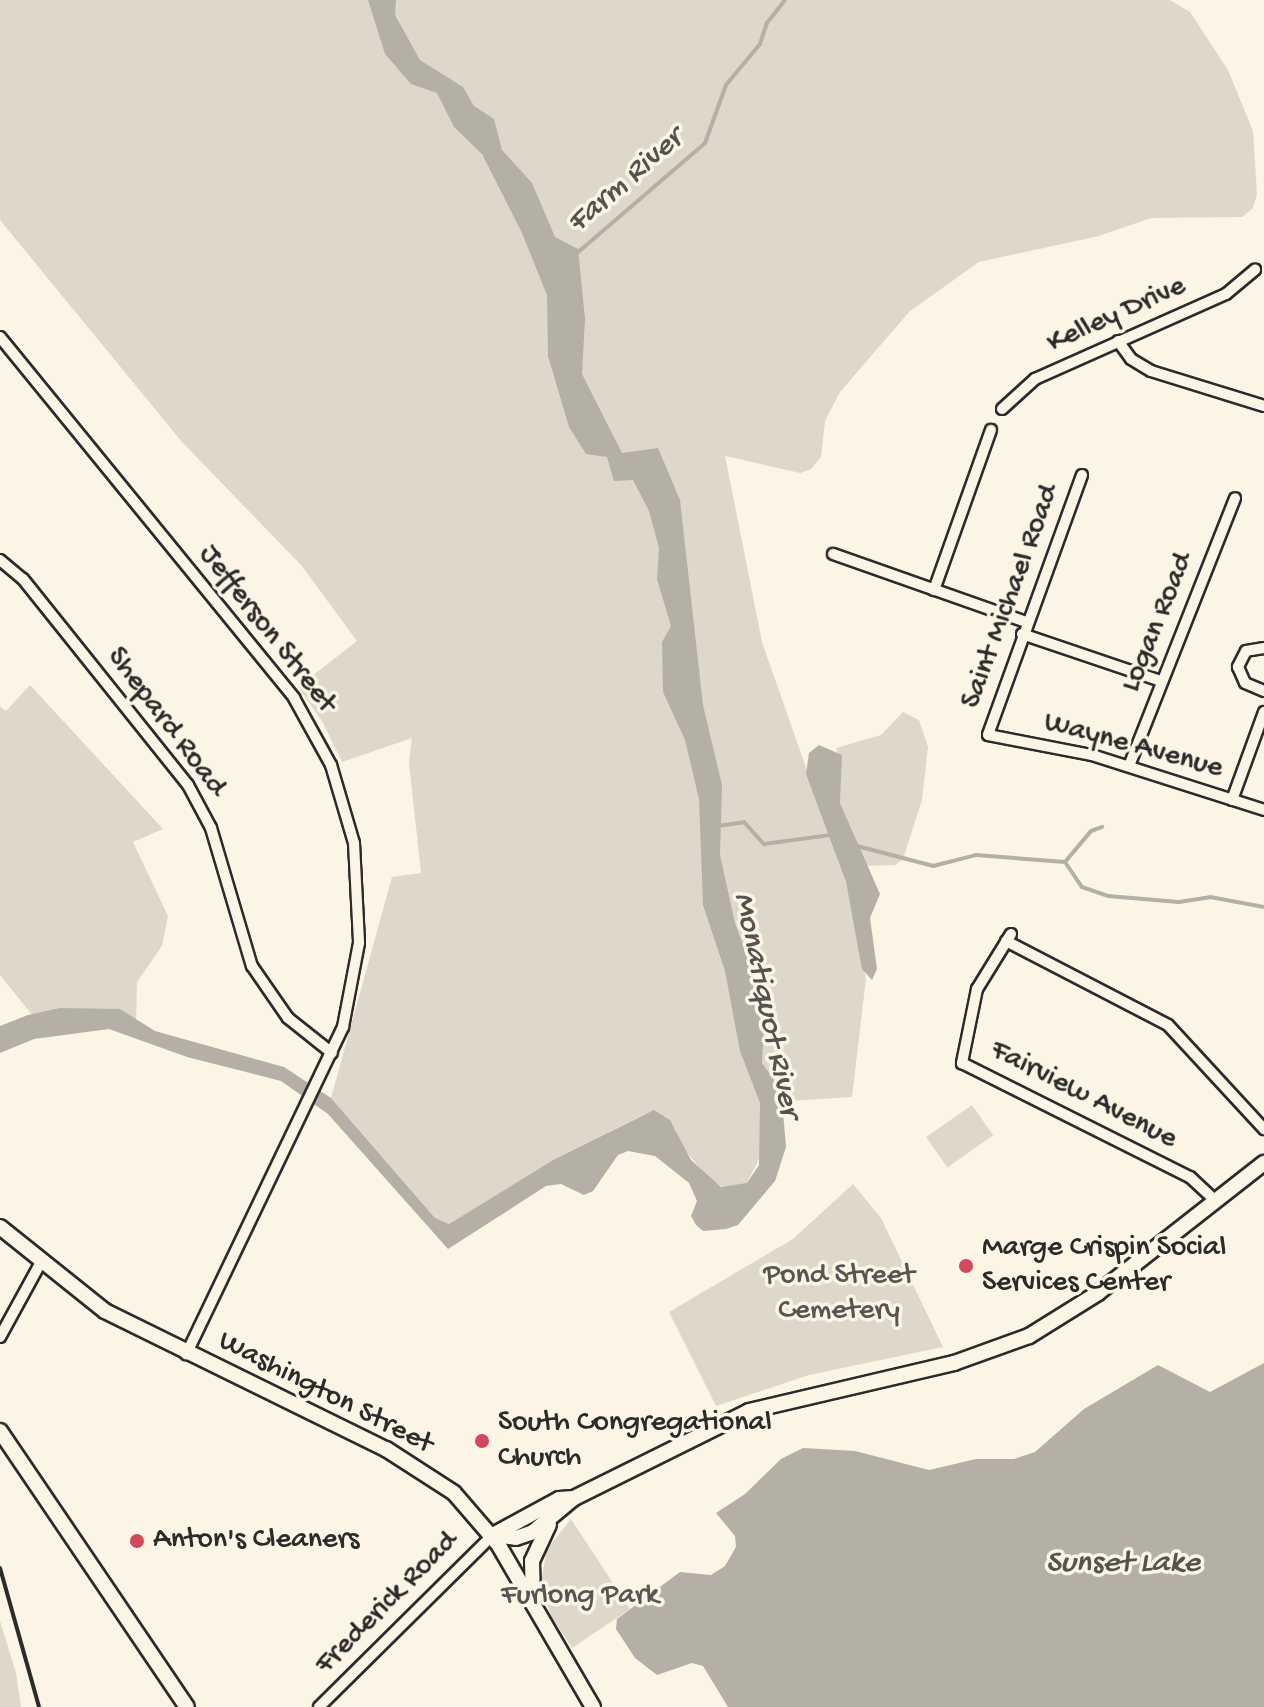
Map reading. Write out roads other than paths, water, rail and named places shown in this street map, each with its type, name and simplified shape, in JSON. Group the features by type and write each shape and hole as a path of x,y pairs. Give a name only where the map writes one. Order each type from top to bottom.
{"main road":[{"path":"538,1620 531,1590 532,1561 556,1517 574,1498 763,1406 954,1363 1015,1342 1085,1302 1264,1163"},
{"name":"Washington Street","path":"0,1227 40,1264 105,1311 186,1354 410,1462 454,1493 493,1535 538,1620 590,1706"},
{"path":"0,1431 187,1707"},
{"path":"493,1535 559,1499 574,1498"},
{"path":"493,1535 523,1537 556,1517"}],"street":[{"name":"Kelley Drive","path":"1002,409 1035,379 1226,294 1255,270"},
{"name":"Jefferson Street","path":"0,337 279,678 325,752 351,829 360,899 351,1000 332,1053 186,1354"},
{"path":"1118,341 1131,359 1151,371 1264,406"},
{"path":"934,590 991,430"},
{"name":"Saint Michael Road","path":"988,735 1026,622 1082,475"},
{"name":"Logan Road","path":"1129,766 1235,498"},
{"path":"833,554 1026,622"},
{"name":"Shepard Road","path":"0,560 23,579 188,785 211,828 252,966 288,1018 332,1053"},
{"path":"1022,634 1161,681"},
{"path":"1264,648 1246,651 1238,667 1245,683 1264,691"},
{"path":"1232,800 1264,712"},
{"name":"Wayne Avenue","path":"988,735 1129,766 1264,810"},
{"name":"Fairview Avenue","path":"1216,1201 1190,1177 962,1063 974,998 1009,938 1161,1020 1264,1129"},
{"path":"0,1337 40,1264"},
{"name":"Frederick Road","path":"319,1707 493,1535"}],"water":[{"path":"368,0 396,0 395,15 420,60 463,87 474,106 494,119 502,150 532,183 555,237 578,249 585,319 582,374 622,453 658,448 680,500 703,705 722,785 720,855 735,923 765,1004 762,1063 776,1083 783,1112 786,1147 775,1181 738,1225 726,1229 703,1231 691,1216 697,1201 689,1183 655,1156 628,1151 618,1155 593,1191 584,1195 561,1184 546,1186 448,1249 328,1114 281,1081 187,1057 109,1029 34,1039 0,1053 0,1026 28,1015 60,1008 120,1009 155,1031 284,1067 331,1098 435,1218 449,1224 553,1160 654,1110 670,1120 691,1160 721,1187 747,1183 759,1165 760,1103 740,1051 725,971 703,905 699,799 685,740 663,692 662,642 671,626 657,579 659,548 649,511 633,480 614,481 607,457 586,454 569,427 548,356 547,295 522,233 482,154 454,127 437,93 411,84 385,54"},
{"path":"819,745 842,755 840,803 880,894 870,918 877,969 872,980 862,969 846,882 806,774 809,753"},
{"name":"Sunset Lake","path":"1264,1363 1264,1707 728,1707 703,1666 692,1663 657,1675 635,1658 616,1629 617,1619 680,1572 711,1575 725,1566 736,1547 735,1536 716,1513 745,1494 781,1459 803,1448 855,1451 929,1470 976,1459 1014,1459 1035,1452 1084,1409 1158,1365 1210,1392"}],"waterway":[{"name":"Farm River","path":"576,254 705,143 726,85 760,44 767,23 785,0"},
{"path":"717,826 744,822 764,844 831,835"},
{"path":"1065,862 1091,831 1102,827"},
{"path":"857,846 933,866 976,855 1065,862 1082,887 1108,896 1179,902 1210,897 1264,907"}],"railway":[{"path":"0,1568 39,1707"}],"place":[{"name":"Marge Crispin Social Services Center","path":"966,1266"},
{"name":"South Congregational Church","path":"482,1441"},
{"name":"Anton's Cleaners","path":"137,1541"}],"water label":[{"name":"Monatiquot River","path":"765,1005"}],"park label":[{"name":"Pond Street Cemetery","path":"839,1294"},
{"name":"Furlong Park","path":"580,1597"}]}
